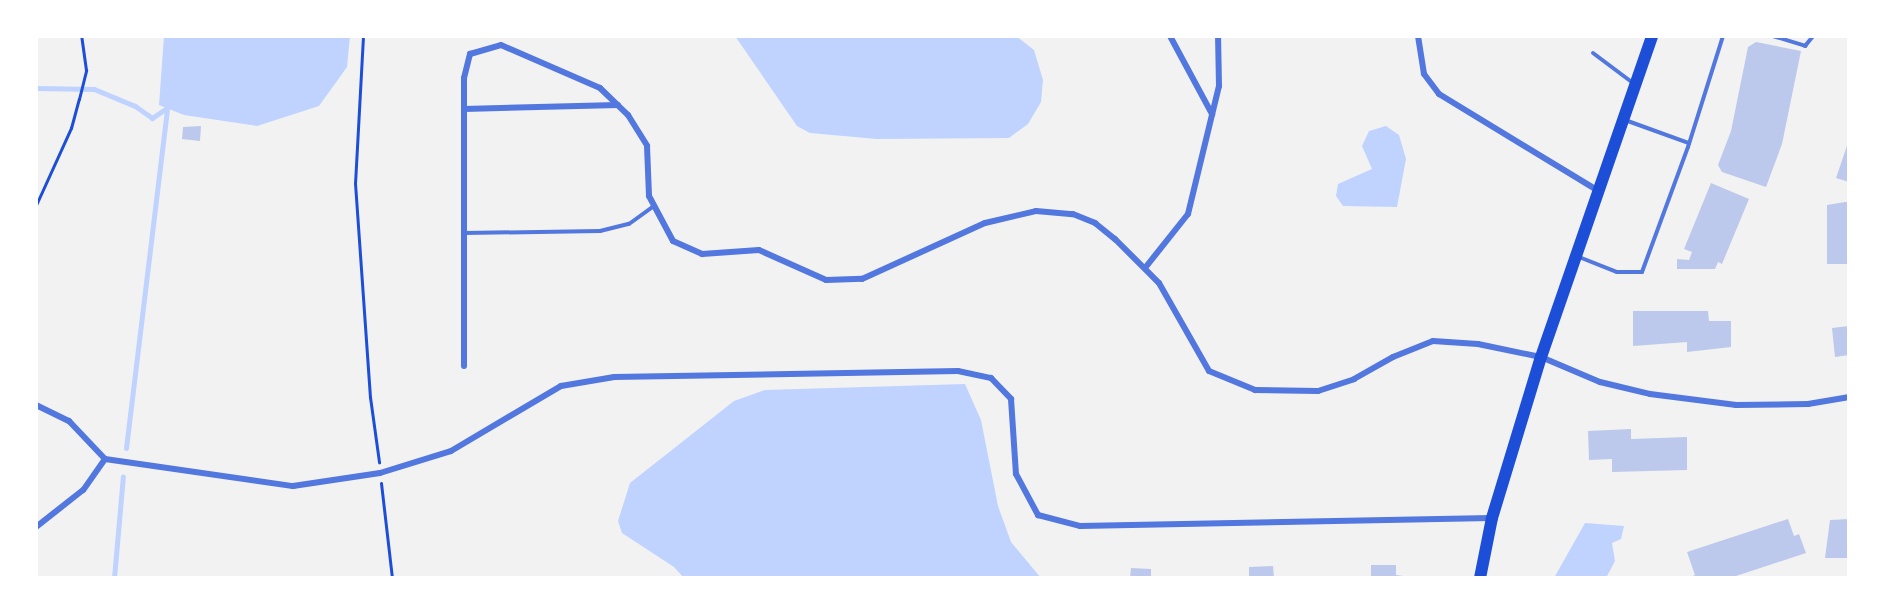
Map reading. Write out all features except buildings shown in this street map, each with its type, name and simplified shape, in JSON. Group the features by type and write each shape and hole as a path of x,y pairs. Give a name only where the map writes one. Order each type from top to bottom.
{"main road":[{"path":"1480,578 1492,518 1541,357 1578,257 1652,36"}],"street":[{"path":"1170,36 1212,114"},
{"path":"1145,268 1188,214 1219,86 1218,36"},
{"path":"1418,36 1424,74 1439,94 1600,192"},
{"path":"464,366 464,78 470,54 501,45 600,88 618,105 647,147 649,196 673,241 702,254 759,250 826,280 862,279 985,223 1036,211 1073,214 1095,224 1145,268 1159,284 1209,371 1255,390 1318,391 1354,379 1393,357 1433,341 1478,344 1541,357 1600,382 1650,394 1736,405 1808,404 1849,398"},
{"path":"464,109 618,105"},
{"path":"36,405 69,421 105,459 293,486 380,473 451,450 561,386 614,377 958,371 991,378 1011,399 1016,474 1038,515 1080,526 1492,518"},
{"path":"36,527 83,490 105,459"}],"lane":[{"path":"1578,257 1617,272 1642,272 1689,142 1723,36"},
{"path":"1773,36 1805,46 1813,36"},
{"path":"1593,53 1636,85"},
{"path":"1624,119 1689,142"},
{"path":"464,232 600,231 629,224 654,206"}],"path":[{"path":"36,205 71,128 80,99 86,70 81,36"},
{"path":"363,36 355,183 369,385 392,578"}],"water":[{"path":"164,36 350,36 347,67 319,106 257,126 184,115 159,105"},
{"path":"735,36 1016,36 1034,50 1043,80 1041,102 1028,124 1009,138 877,139 810,133 797,126"},
{"path":"1386,126 1399,135 1406,159 1397,207 1343,206 1336,196 1338,184 1372,169 1362,146 1369,131"},
{"path":"965,384 981,420 998,506 1011,542 1041,578 684,578 674,567 622,533 618,521 630,483 734,401 765,390"},
{"path":"1585,523 1624,526 1621,539 1612,543 1615,561 1606,578 1554,578"}],"waterway":[{"path":"36,88 94,89 135,106 152,118 167,108"},
{"path":"126,448 167,108"},
{"path":"114,578 123,476"}]}
